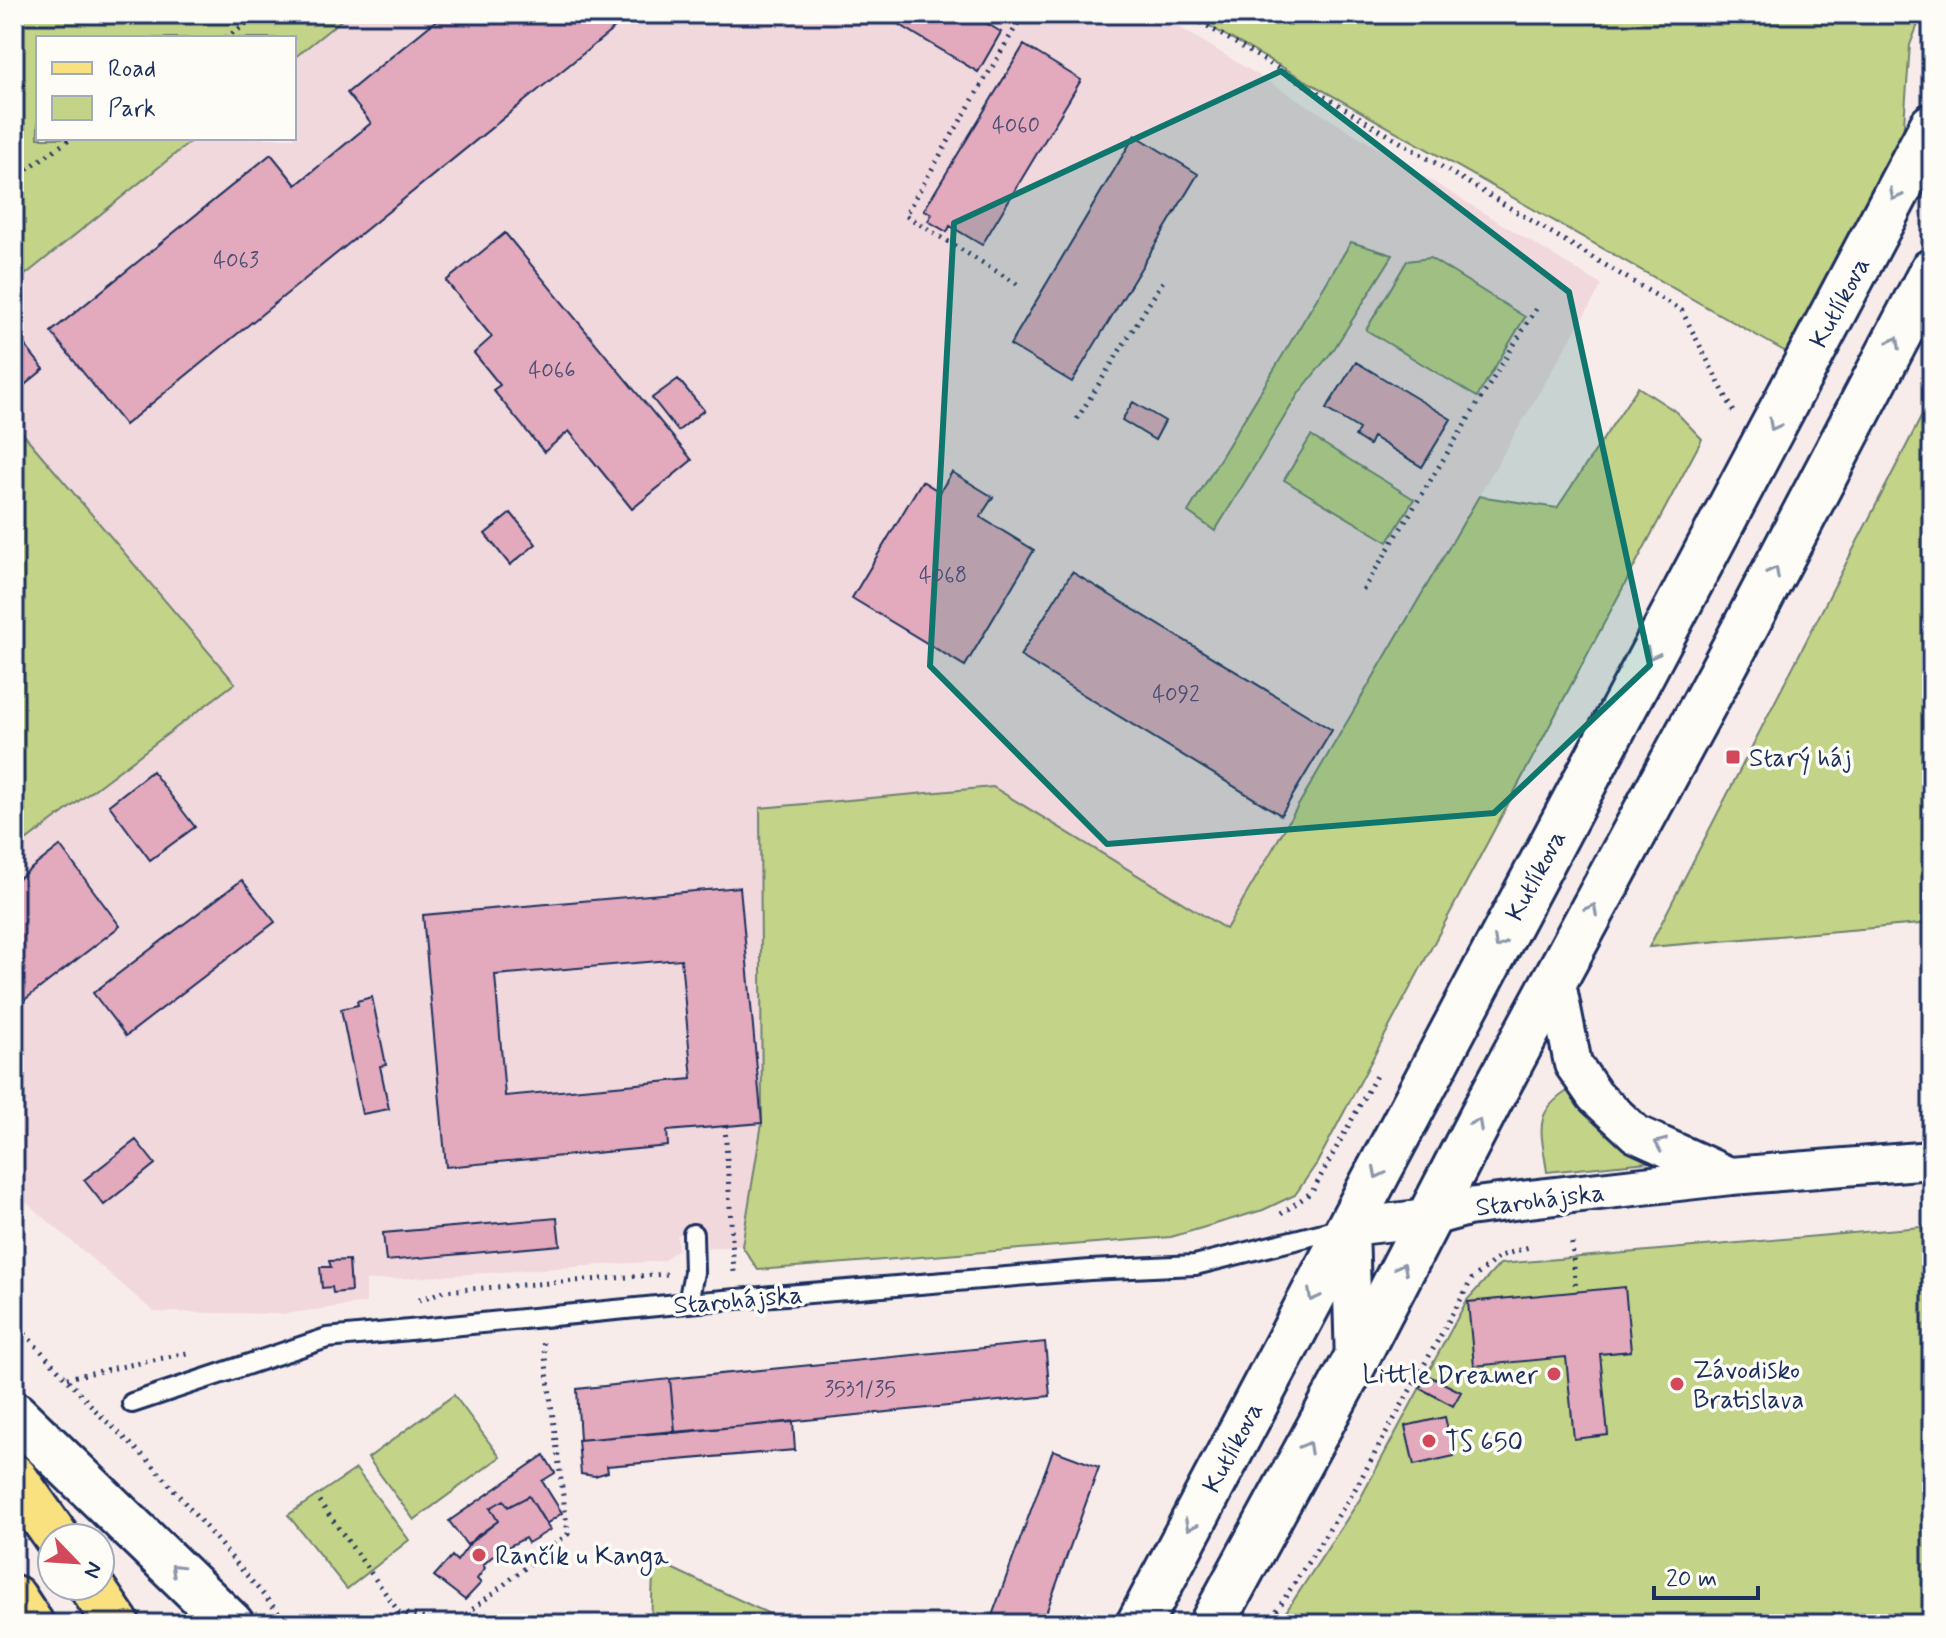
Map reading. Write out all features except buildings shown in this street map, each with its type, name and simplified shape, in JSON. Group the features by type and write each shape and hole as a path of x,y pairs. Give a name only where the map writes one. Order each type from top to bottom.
{"main road":[{"name":"Kutlíkova","path":"1139,1624 1932,126"},
{"path":"1212,1624 1354,1363 1428,1218 1738,641 1932,271"},
{"path":"14,1414 231,1624"},
{"path":"14,1477 46,1522"},
{"path":"14,1598 31,1624"},
{"path":"102,1602 117,1624"}],"street":[{"name":"Starohájska","path":"1556,978 1573,1064 1595,1096 1636,1134 1731,1176"},
{"name":"Starohájska","path":"1350,1227 1428,1218 1468,1207 1529,1199 1731,1176 1932,1160"},
{"path":"1350,1227 1354,1363"}],"lane":[{"name":"Starohájska","path":"132,1403 327,1338 688,1303 1090,1270 1195,1265 1350,1227"},
{"path":"688,1303 694,1272 693,1234"}],"path":[{"path":"228,36 262,14"},
{"path":"1187,14 1682,311 1740,424"},
{"path":"1017,284 905,215 1018,23"},
{"path":"14,178 69,140"},
{"path":"1077,419 1165,278"},
{"path":"1363,590 1539,304"},
{"path":"1312,1192 1377,1074"},
{"path":"725,1126 734,1272"},
{"path":"1572,1243 1576,1292"},
{"path":"1268,1624 1354,1491 1472,1279 1500,1256 1532,1246"},
{"path":"454,1624 568,1534 538,1316"},
{"path":"14,1322 101,1416 151,1463 288,1624"},
{"path":"319,1501 399,1612 447,1624"}],"highlighted area":[{"path":"1281,71 1569,292 1650,665 1494,813 1107,844 930,666 954,223"}],"shaded area":[{"path":"349,14 1158,14 1602,285 1226,930 993,787 804,1265 758,1270 742,1246 707,1248 705,1232 677,1235 678,1249 663,1261 366,1281 366,1303 284,1314 154,1312 14,1192 14,850 235,683 14,423 14,285 193,140 296,140 296,56"}],"green space":[{"path":"14,14 349,14 296,56 296,36 36,36 36,140 193,140 14,284"},
{"path":"1188,14 1922,14 1910,45 1903,137 1786,352"},
{"path":"1351,242 1393,255 1334,349 1299,393 1215,531 1188,512"},
{"path":"1430,258 1525,317 1477,397 1366,330 1407,261"},
{"path":"1638,387 1675,411 1702,439 1317,1163 1295,1195 1263,1210 1171,1237 758,1270 742,1246 762,1123 760,808 993,787 1226,929 1479,496 1557,508"},
{"path":"1932,396 1932,923 1649,947"},
{"path":"14,423 235,683 14,850"},
{"path":"1311,436 1414,499 1388,542 1284,480"},
{"path":"1574,1087 1648,1157 1648,1162 1547,1172 1542,1133 1545,1113 1551,1104"},
{"name":"Závodisko Bratislava","path":"1932,1226 1932,1624 1278,1624 1360,1499 1467,1300 1500,1264"},
{"path":"454,1395 500,1457 414,1520 368,1458"},
{"path":"356,1469 409,1540 347,1589 288,1515"},
{"path":"667,1566 791,1624 651,1624 653,1574"}],"place":[{"name":"Starý háj","path":"1733,757"},
{"name":"Little Dreamer","path":"1554,1374"},
{"name":"Závodisko Bratislava","path":"1677,1384"},
{"name":"TS 650","path":"1429,1441"},
{"name":"Rančík u Kanga","path":"479,1555"}]}
